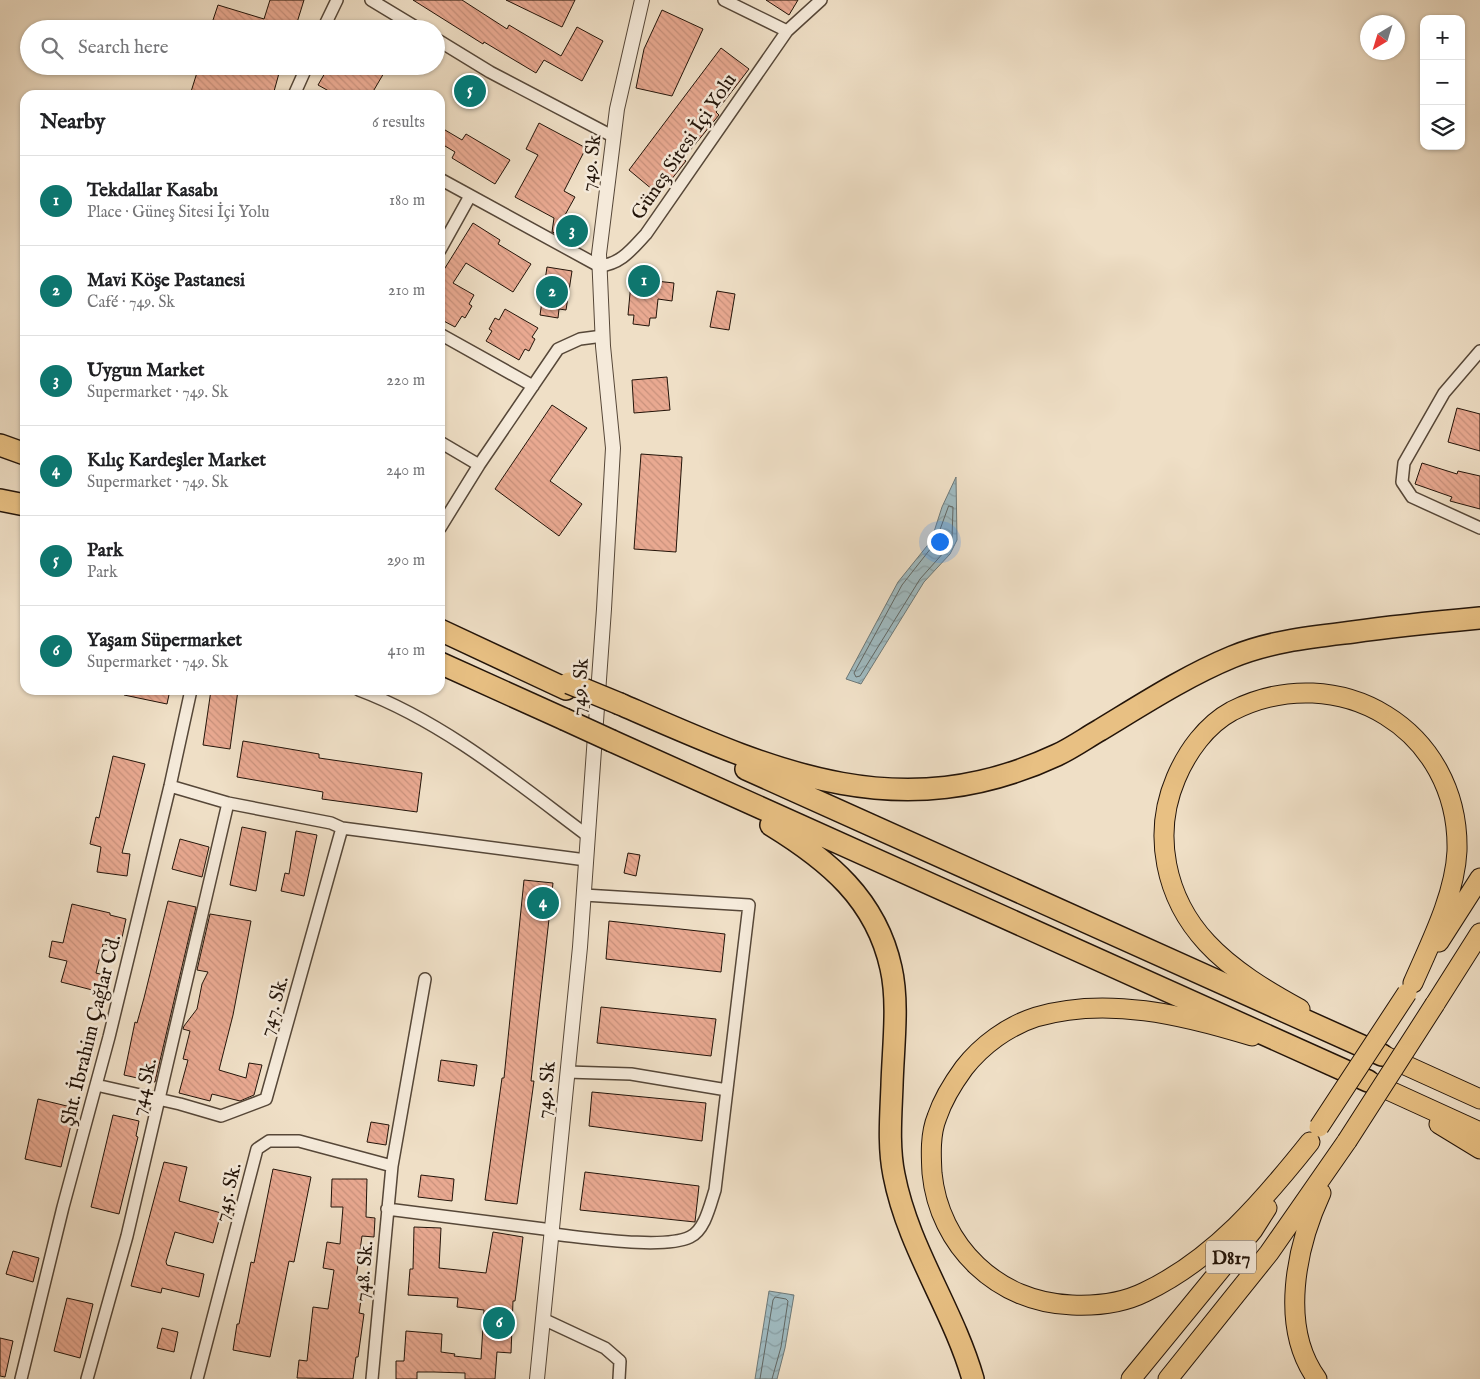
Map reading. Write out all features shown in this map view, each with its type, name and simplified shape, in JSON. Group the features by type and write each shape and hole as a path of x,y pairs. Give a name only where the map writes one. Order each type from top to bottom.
{"highway":[{"path":"0,446 20,452"},
{"path":"0,500 20,504"},
{"path":"445,632 618,707 761,762 834,783 890,791 954,788 1008,775 1058,755 1172,687 1233,657 1291,639 1480,618"},
{"path":"445,665 1480,1132"},
{"path":"1382,1055 1280,998 1241,972 1207,942 1183,910 1167,870 1162,830 1168,796 1183,761 1205,732 1231,712 1265,698 1294,693 1336,694 1368,705 1401,725 1427,752 1446,784 1454,818 1457,852 1449,893 1435,933 1410,988"},
{"path":"618,707 1480,1099"},
{"path":"618,744 751,814 799,842 836,871 864,902 880,935 891,969 894,1016 891,1126 893,1174 906,1221 966,1353 973,1379"},
{"name":"D817","path":"1131,1379 1253,1230 1480,878"},
{"name":"D817","path":"1168,1379 1269,1253 1343,1146 1480,932"},
{"path":"1439,998 1480,945"},
{"path":"1315,1135 1270,1193 1232,1232 1182,1272 1142,1294 1095,1306 1049,1304 1008,1289 973,1262 946,1226 934,1191 930,1154 936,1119 951,1086 974,1056 1001,1034 1035,1018 1074,1009 1120,1008 1186,1018 1250,1036 1368,1081 1480,1149"},
{"path":"1410,1067 1480,1092"},
{"path":"1316,1379 1311,1371 1298,1334 1295,1292 1300,1254 1313,1210 1343,1146"}],"street":[{"path":"327,20 337,0"},
{"path":"372,0 404,20"},
{"name":"749. Sk","path":"537,1379 584,895 613,448 603,336 599,254 617,108 642,0"},
{"path":"724,0 787,31"},
{"name":"Güneş Sitesi İçi Yolu","path":"599,266 613,265 624,257 646,234 787,31 820,0"},
{"path":"445,44 490,72 614,137"},
{"path":"296,90 303,75"},
{"path":"445,182 599,266"},
{"path":"445,241 470,196"},
{"path":"445,520 479,465 558,349 580,339 603,336"},
{"path":"445,337 533,386"},
{"path":"1479,355 1444,393 1404,463 1402,482 1412,497 1480,528"},
{"path":"445,445 479,465"},
{"name":"Şht. İbrahim Çağlar Cd.","path":"21,1379 170,786 189,695"},
{"path":"373,695 453,736 588,836"},
{"path":"170,786 228,803 331,822 342,828 586,860"},
{"name":"744 Sk.","path":"87,1379 127,1236 228,803"},
{"name":"747. Sk.","path":"159,1100 221,1116 266,1099 342,828"},
{"path":"387,1209 551,1232 665,1243 691,1237 707,1217 715,1190 749,905 584,895"},
{"name":"748. Sk.","path":"372,1379 392,1166 425,979"},
{"path":"567,1072 632,1074 727,1090"},
{"path":"96,1085 159,1100"},
{"name":"745. Sk.","path":"197,1379 257,1148 269,1141 300,1141 392,1166"},
{"path":"543,1319 605,1348 620,1361 619,1379"}],"water":[{"path":"956,477 957,540 950,554 924,582 861,684 846,679 898,582 931,541 942,507"},
{"path":"769,1291 794,1295 785,1348 777,1379 755,1379"}],"building":[{"path":"270,0 304,0 298,20 213,20 218,5 264,19"},
{"path":"413,0 462,0 507,29 509,25 561,56 577,27 603,41 582,81 544,60 536,73 484,42 483,44"},
{"path":"506,0 575,0 562,27"},
{"path":"766,0 798,0 789,15"},
{"path":"662,10 703,29 672,96 636,88 644,49"},
{"path":"721,48 749,69 716,112 719,115 683,159 686,161 659,195 629,170"},
{"path":"196,75 279,75 274,90 192,90"},
{"path":"324,75 383,75 374,90 327,90 318,85"},
{"path":"539,123 586,148 564,191 575,197 555,233 552,232 554,218 515,197 538,155 526,149"},
{"path":"445,130 462,140 466,134 510,160 495,184 452,158 455,152 445,146"},
{"path":"473,223 500,240 498,244 531,264 513,292 466,263 453,283 474,295 469,304 472,306 465,318 462,316 455,327 445,322 445,268"},
{"path":"547,267 572,271 566,310 559,309 558,318 540,315"},
{"path":"632,272 656,274 656,281 674,283 672,301 658,299 656,318 650,318 649,326 633,324 634,315 628,315"},
{"path":"717,291 735,294 729,330 710,327"},
{"path":"505,309 538,328 532,337 535,339 529,351 525,349 519,360 486,341 492,331 489,329 495,318 499,320"},
{"path":"667,377 670,410 634,413 632,380"},
{"path":"552,405 587,428 550,481 582,504 559,536 495,489"},
{"path":"1457,408 1480,414 1480,451 1448,442"},
{"path":"641,454 682,457 676,552 634,549"},
{"path":"1422,463 1457,474 1458,471 1480,476 1480,509 1450,501 1452,497 1415,484"},
{"path":"124,695 169,695 167,704"},
{"path":"210,695 237,695 230,749 203,745"},
{"path":"243,741 319,754 319,758 422,773 417,812 322,799 323,792 237,777"},
{"path":"113,756 145,764 122,853 130,854 127,876 97,872 101,847 90,844 96,817 99,818"},
{"path":"242,827 266,832 256,891 230,885"},
{"path":"296,831 317,835 304,896 281,891 285,873 289,874"},
{"path":"180,839 209,847 202,877 172,869"},
{"path":"628,853 640,855 636,876 624,873"},
{"path":"524,880 553,883 531,1081 534,1081 517,1204 485,1200 502,1078 504,1078"},
{"path":"168,901 196,907 155,1082 124,1075 135,1022 137,1023 144,998"},
{"path":"72,904 126,919 120,947 103,944 96,973 108,976 104,993 61,982 67,961 49,957 52,941 63,943"},
{"path":"210,914 251,921 233,1015 219,1070 246,1078 249,1063 262,1065 254,1095 240,1101 212,1094 210,1101 179,1093 188,1060 183,1059 190,1031 183,1029 197,1009 202,984 208,972 197,970"},
{"path":"609,921 725,934 721,972 606,959"},
{"path":"601,1007 716,1019 711,1056 597,1043"},
{"path":"441,1060 477,1065 474,1086 438,1081"},
{"path":"592,1092 706,1103 702,1141 589,1126"},
{"path":"38,1099 75,1108 61,1167 25,1159"},
{"path":"113,1115 139,1121 136,1136 138,1137 119,1214 91,1207"},
{"path":"371,1122 389,1125 386,1145 367,1142"},
{"path":"164,1162 187,1167 179,1201 221,1213 213,1243 175,1232 166,1262 167,1265 204,1274 199,1297 162,1288 161,1293 131,1286"},
{"path":"273,1169 311,1177 294,1262 289,1261 270,1357 233,1350 251,1262 254,1263"},
{"path":"585,1172 699,1186 695,1222 580,1210"},
{"path":"421,1175 454,1179 452,1201 418,1197"},
{"path":"332,1179 367,1179 366,1217 375,1218 374,1237 362,1236 356,1279 364,1281 359,1313 364,1314 358,1357 356,1357 353,1379 297,1378 299,1360 307,1361 313,1307 328,1309 334,1270 323,1268 327,1242 340,1244 343,1207 331,1207"},
{"path":"414,1227 441,1228 439,1268 486,1273 493,1232 523,1237 515,1301 513,1301 511,1353 497,1352 495,1379 465,1379 465,1373 417,1372 417,1379 396,1379 396,1361 404,1361 406,1331 442,1334 441,1352 455,1354 454,1356 481,1359 484,1310 457,1307 458,1298 408,1295 410,1269 413,1269"},
{"path":"13,1251 39,1258 33,1282 6,1274"},
{"path":"67,1298 93,1304 80,1358 54,1351"},
{"path":"162,1328 178,1332 174,1352 157,1348"},
{"path":"0,1338 13,1341 5,1377 0,1376"}],"place":[{"name":"Park","path":"470,91"},
{"name":"Uygun Market","path":"572,231"},
{"name":"Tekdallar Kasabı","path":"644,281"},
{"name":"Mavi Köşe Pastanesi","path":"552,292"},
{"name":"Kılıç Kardeşler Market","path":"543,903"},
{"name":"Yaşam Süpermarket","path":"499,1323"}]}
